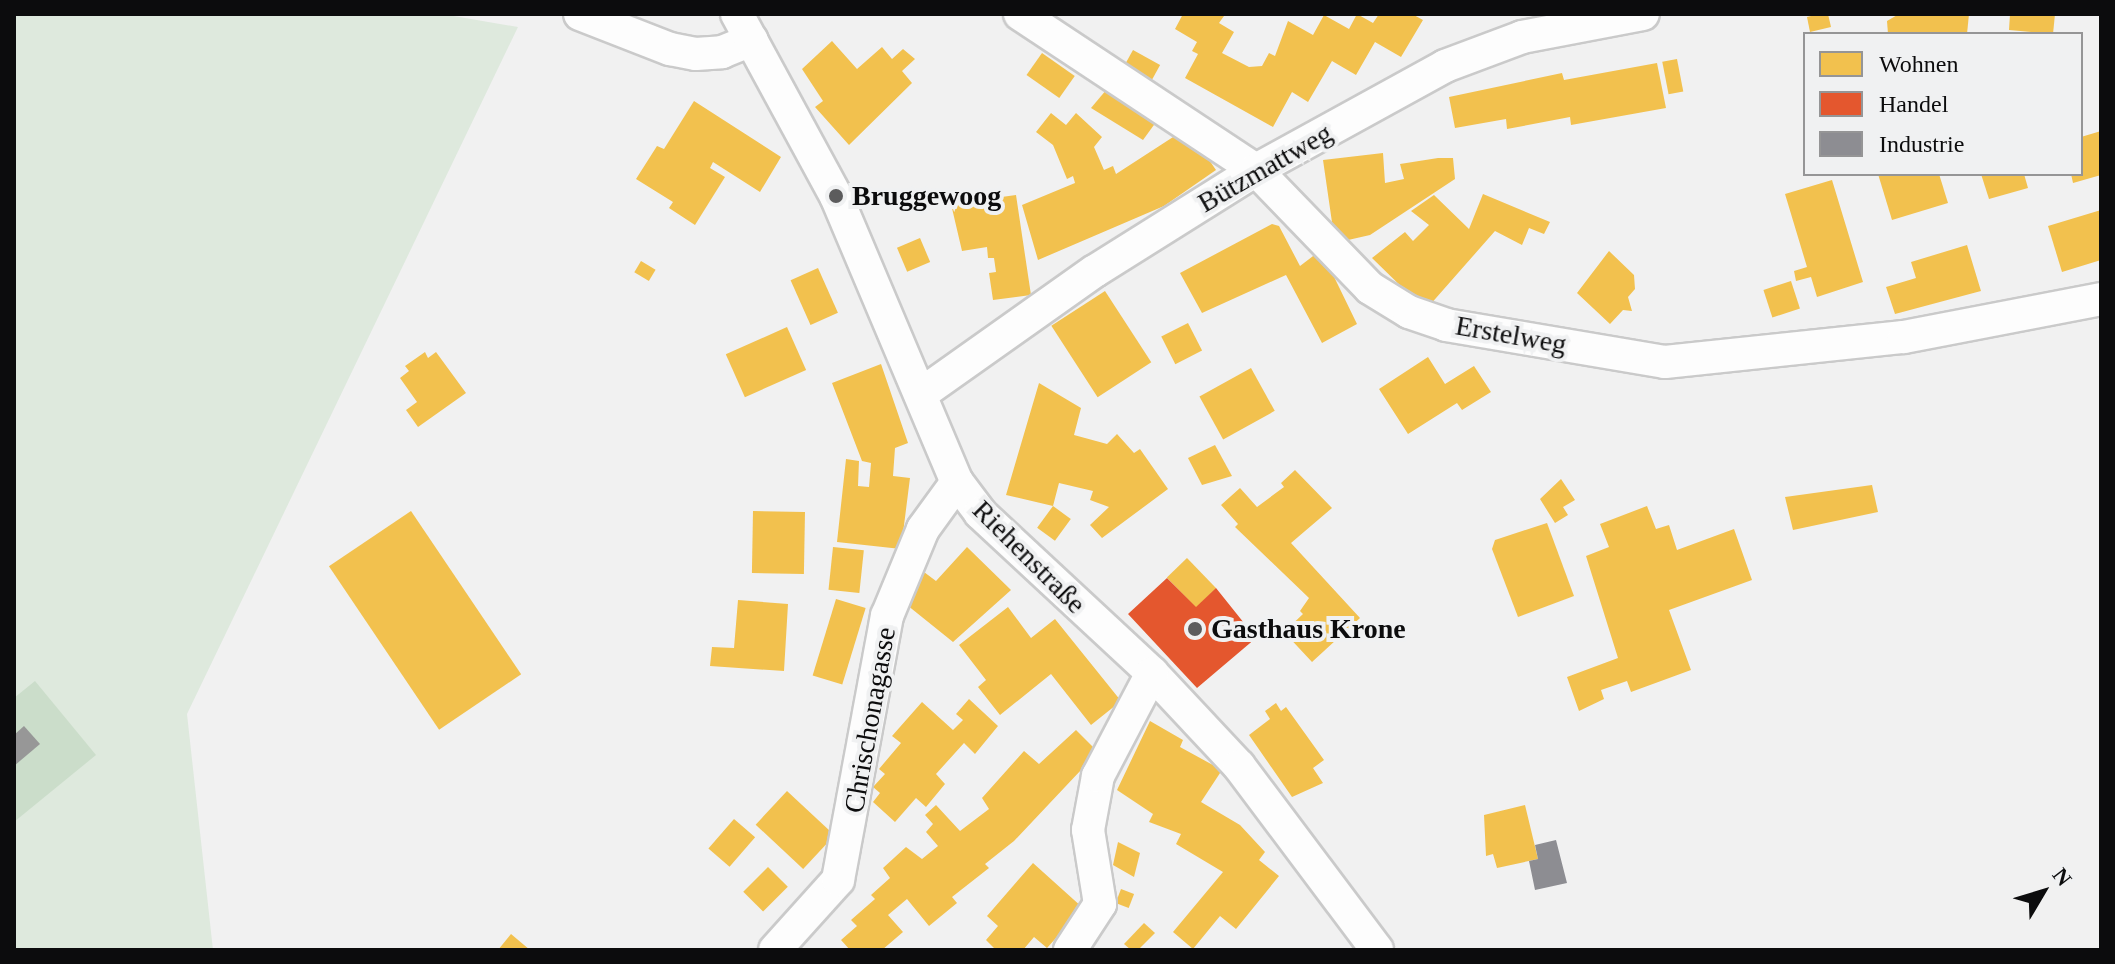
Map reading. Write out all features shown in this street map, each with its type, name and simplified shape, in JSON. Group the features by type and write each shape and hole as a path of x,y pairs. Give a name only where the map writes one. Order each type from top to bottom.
{"street":[{"path":"580,14 670,49 696,54 722,52 744,27"},
{"name":"Erstelweg","path":"1020,14 1256,170 1346,266 1409,312 1446,325 1665,362 1904,337 2101,299"},
{"name":"Bützmattweg","path":"921,394 1095,271 1256,170 1445,66 1522,37 1643,14"},
{"name":"Riehenstraße","path":"744,27 836,196 957,482 980,513 1152,673 1239,766 1377,950"},
{"name":"Chrischonagasse","path":"775,950 838,880 887,616 923,529 957,482"},
{"path":"1070,950 1100,904 1088,830 1098,776 1152,673"}],"shaded area":[{"path":"14,14 442,14 518,27 187,714 213,950 14,950"}],"green space":[{"path":"35,681 96,755 14,822 14,698"}],"building: Wohnen":[{"path":"1183,14 1224,16 1219,23 1234,32 1222,53 1249,67 1262,66 1269,53 1275,56 1288,21 1313,35 1324,15 1349,29 1357,14 1373,23 1379,14 1412,14 1423,20 1401,57 1375,42 1356,75 1332,61 1308,102 1292,92 1273,127 1185,78 1198,54 1192,51 1197,42 1175,29"},
{"path":"1828,14 1831,27 1810,32 1807,17"},
{"path":"1899,14 1969,14 1967,32 1888,32 1887,21"},
{"path":"2010,14 2055,14 2053,32 2009,30"},
{"path":"832,41 857,69 882,47 892,59 903,49 915,59 902,71 912,83 849,145 815,107 823,101 802,69"},
{"path":"1133,50 1160,65 1149,85 1122,70"},
{"path":"1042,53 1075,76 1059,98 1027,75"},
{"path":"1677,59 1683,91 1669,94 1662,62"},
{"path":"1657,63 1666,108 1571,125 1570,117 1507,129 1506,119 1455,128 1449,97 1562,73 1564,80"},
{"path":"1107,89 1159,118 1143,140 1091,108"},
{"path":"694,101 781,157 760,192 713,162 710,168 725,177 695,225 669,208 673,202 636,179 657,146 664,149"},
{"path":"1051,113 1066,125 1076,113 1102,137 1094,147 1104,170 1113,166 1116,174 1187,128 1216,170 1164,206 1038,260 1022,205 1075,183 1073,176 1067,179 1053,145 1036,132"},
{"path":"2101,131 2101,175 2073,183 2071,176 2083,176 2083,136"},
{"path":"1383,153 1385,183 1404,179 1400,164 1438,158 1453,158 1455,179 1370,235 1335,243 1323,160"},
{"path":"1879,176 1940,176 1948,203 1892,220"},
{"path":"1982,176 2025,176 2028,188 1989,199"},
{"path":"1832,180 1863,282 1817,297 1811,277 1796,281 1794,271 1807,267 1785,194"},
{"path":"1483,194 1550,222 1544,234 1529,228 1522,245 1495,231 1429,306 1412,297 1372,258 1405,232 1413,241 1429,225 1411,211 1434,195 1469,229"},
{"path":"1016,195 1031,295 993,300 989,273 996,272 994,258 988,258 987,247 962,251 951,204"},
{"path":"2101,210 2101,260 2062,272 2048,226"},
{"path":"1272,224 1279,226 1300,266 1321,250 1357,324 1322,343 1286,275 1202,313 1180,273"},
{"path":"920,238 930,262 907,272 897,248"},
{"path":"1967,245 1981,291 1895,314 1886,287 1916,278 1911,262"},
{"path":"1609,251 1634,275 1635,289 1628,297 1632,311 1623,310 1610,324 1577,293"},
{"path":"641,261 656,270 649,281 634,272"},
{"path":"818,268 838,313 811,325 791,280"},
{"path":"1791,281 1800,309 1772,318 1763,290"},
{"path":"1105,291 1151,362 1098,397 1051,326"},
{"path":"1188,323 1202,351 1175,364 1161,337"},
{"path":"787,327 806,370 745,397 726,354"},
{"path":"425,352 428,358 436,352 466,393 418,427 406,410 417,402 400,378 409,371 405,366"},
{"path":"1428,357 1445,384 1474,366 1491,392 1462,410 1457,403 1408,434 1379,389"},
{"path":"881,364 908,443 895,448 893,476 910,478 901,549 837,542 846,459 859,461 858,486 869,487 871,463 862,461 832,383"},
{"path":"1251,368 1275,411 1223,439 1199,397"},
{"path":"1039,383 1081,408 1074,435 1107,444 1117,434 1134,453 1140,449 1168,489 1102,538 1090,525 1109,507 1090,500 1093,491 1059,483 1053,506 1006,495"},
{"path":"1215,445 1232,476 1202,485 1188,458"},
{"path":"1295,470 1332,508 1291,543 1360,618 1312,662 1284,632 1303,614 1300,611 1309,598 1235,527 1238,524 1221,505 1240,488 1257,507 1284,487 1281,483"},
{"path":"1561,479 1575,500 1563,507 1568,515 1555,523 1540,499"},
{"path":"1872,485 1878,512 1793,530 1785,497"},
{"path":"1053,506 1071,519 1055,541 1037,528"},
{"path":"1647,506 1656,529 1669,525 1677,550 1734,529 1752,580 1669,610 1691,670 1631,692 1627,681 1601,690 1604,699 1579,711 1567,677 1618,658 1586,556 1609,547 1600,524"},
{"path":"411,511 521,674 439,730 329,566"},
{"path":"753,511 805,512 804,574 752,573"},
{"path":"1547,523 1574,596 1518,617 1492,549 1495,540"},
{"path":"833,547 864,550 859,593 829,590"},
{"path":"967,547 1011,590 953,642 907,605 924,572 936,581"},
{"path":"1187,558 1216,588 1196,608 1167,577"},
{"path":"836,599 866,608 842,685 813,676"},
{"path":"738,600 788,604 784,671 710,666 712,647 734,648"},
{"path":"1008,607 1031,638 1055,619 1121,701 1091,725 1051,674 1000,715 978,687 986,680 959,645"},
{"path":"969,699 998,726 975,754 964,743 936,774 945,784 926,807 916,798 895,822 873,802 880,793 873,787 885,774 879,769 901,743 892,736 922,702 953,730 963,720 956,714"},
{"path":"1276,703 1281,711 1286,707 1324,760 1313,768 1323,783 1292,797 1249,735 1270,719 1265,711"},
{"path":"1150,721 1183,740 1180,747 1222,770 1201,802 1240,825 1265,852 1259,860 1279,876 1236,929 1220,916 1193,949 1173,932 1223,872 1176,844 1181,834 1149,822 1153,814 1117,790"},
{"path":"1076,730 1098,752 1014,841 985,864 989,868 952,897 957,903 929,926 907,899 888,915 903,932 882,950 850,950 841,940 857,926 851,920 875,899 871,895 890,878 883,868 906,847 922,859 938,846 926,832 933,824 925,815 936,805 960,831 989,809 982,798 1024,751 1039,764"},
{"path":"787,791 835,835 803,869 756,825"},
{"path":"1525,805 1538,859 1497,868 1493,854 1486,856 1484,815"},
{"path":"734,819 755,837 730,867 708,848"},
{"path":"1118,842 1140,853 1134,877 1113,865"},
{"path":"1033,863 1083,908 1047,948 1034,937 1023,950 996,950 986,940 998,926 987,916"},
{"path":"768,867 788,887 763,912 743,892"},
{"path":"1121,889 1134,894 1129,908 1116,903"},
{"path":"1144,923 1155,933 1138,950 1131,950 1124,944"},
{"path":"511,934 530,950 498,950"}],"building: Handel":[{"name":"Gasthaus Krone","path":"1167,578 1196,607 1216,588 1256,638 1197,688 1128,614"}],"building: Industrie":[{"path":"1556,840 1567,883 1535,890 1529,861 1538,859 1535,845"}],"building: Sonstige":[{"path":"24,726 40,744 14,766 14,735"}],"place":[{"name":"Bruggewoog","path":"836,196"},
{"name":"Gasthaus Krone","path":"1195,629"}]}
